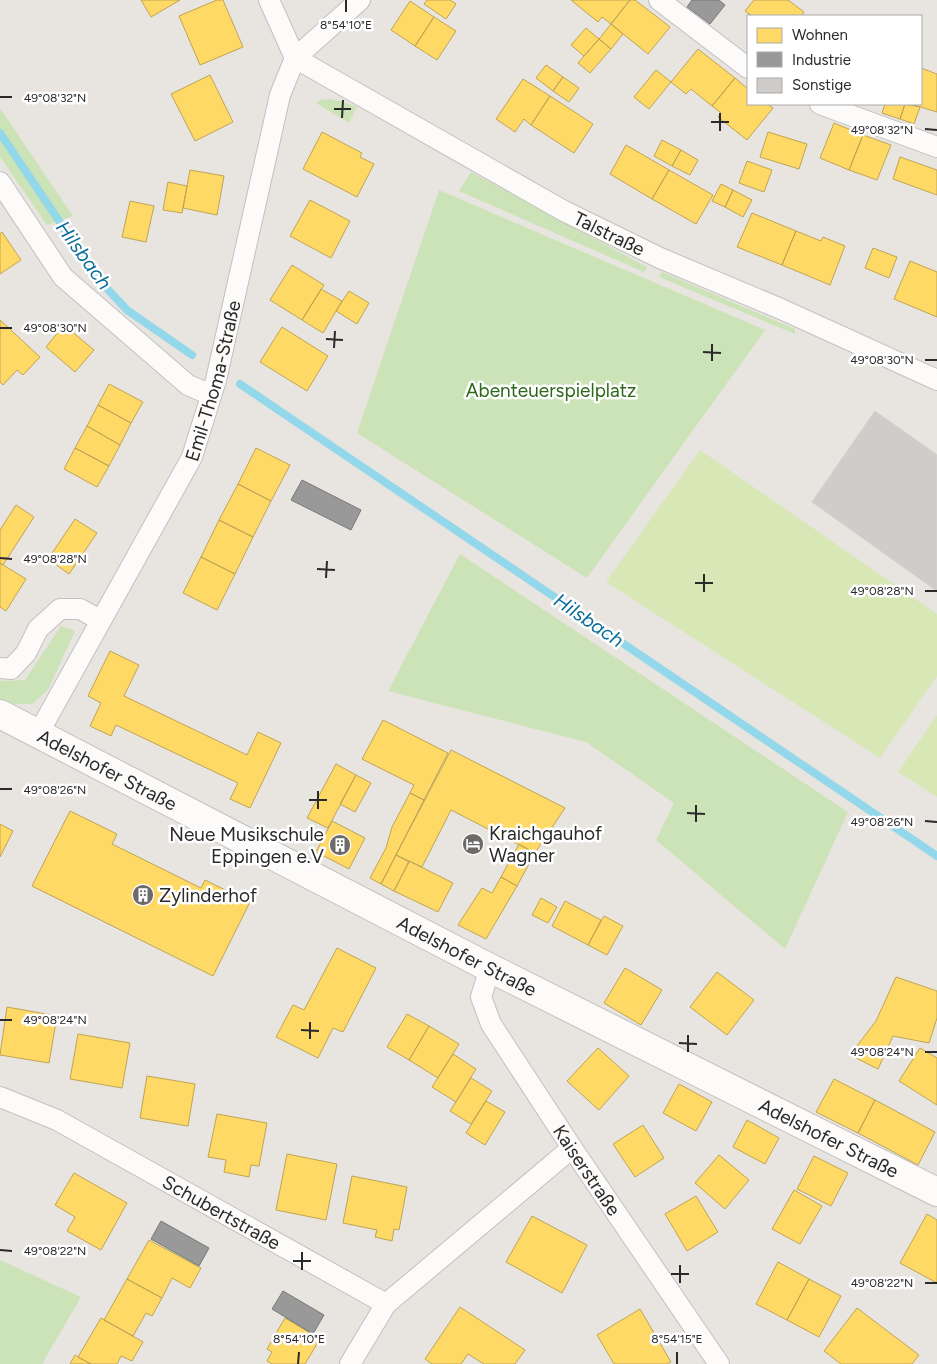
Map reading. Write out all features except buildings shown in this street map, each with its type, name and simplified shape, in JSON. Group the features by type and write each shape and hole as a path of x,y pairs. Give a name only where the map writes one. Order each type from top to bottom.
{"street":[{"path":"269,0 295,58 360,0"},
{"path":"659,0 747,67"},
{"name":"Talstraße","path":"295,58 564,211 660,258 781,309 937,380"},
{"name":"Emil-Thoma-Straße","path":"38,734 192,457 216,380 280,95 295,58"},
{"path":"823,105 937,147"},
{"path":"0,182 63,277 188,385 211,396"},
{"path":"0,668 11,669 26,653 38,630 60,609 80,609 100,620"},
{"name":"Adelshofer Straße","path":"0,714 490,968 937,1192"},
{"name":"Kaiserstraße","path":"490,968 481,997 491,1024 572,1148 719,1364"},
{"name":"Schubertstraße","path":"0,1097 57,1120 386,1304"},
{"path":"350,1364 386,1304 572,1148"}],"green space":[{"path":"330,99 357,107 349,123 316,103 320,100"},
{"path":"0,108 73,216 47,225 0,157"},
{"path":"471,172 647,267 644,272 459,191"},
{"name":"Abenteuerspielplatz","path":"439,190 765,330 587,578 357,433"},
{"path":"662,272 795,329 795,334 659,277"},
{"path":"700,450 937,614 937,676 880,758 606,582"},
{"path":"460,554 848,812 785,949 656,840 674,803 586,742 388,691"},
{"path":"61,626 75,631 48,690 32,704 6,704 0,701 0,681 25,680"},
{"path":"937,715 937,797 898,772"},
{"path":"0,1260 81,1297 42,1364 0,1364"}],"waterway":[{"name":"Hilsbach","path":"0,133 98,279 127,310 192,355"},
{"name":"Hilsbach","path":"240,384 937,856"}],"place":[{"name":"Kraichgauhof Wagner","path":"473,844"},
{"name":"Neue Musikschule Eppingen e.V","path":"340,845"},
{"name":"Zylinderhof","path":"143,895"}]}
